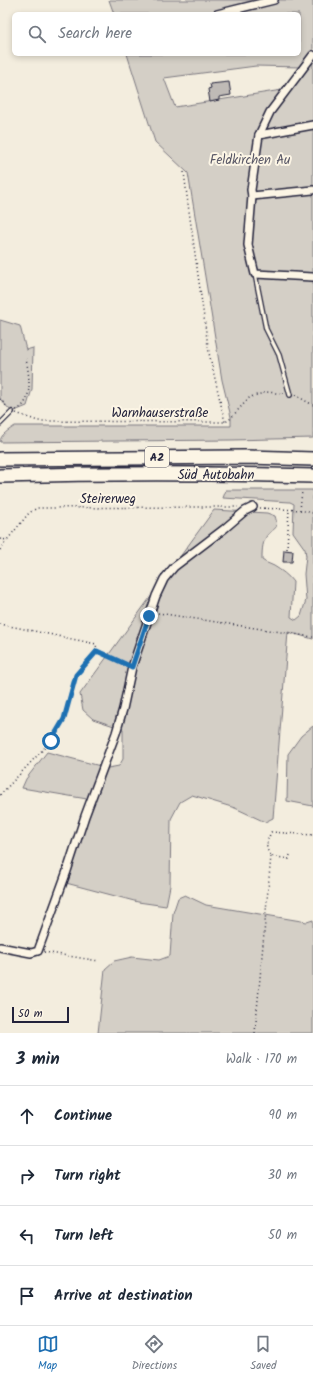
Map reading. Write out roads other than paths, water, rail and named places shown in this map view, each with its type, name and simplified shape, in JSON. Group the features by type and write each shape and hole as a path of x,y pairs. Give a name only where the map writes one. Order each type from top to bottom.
{"highway":[{"name":"Süd Autobahn","path":"0,459 214,457 313,459"},
{"name":"Süd Autobahn","path":"1,476 121,474 242,474 313,476"}],"street":[{"path":"225,12 274,0"},
{"path":"313,55 270,112 259,135 251,190 252,196 248,245 255,274 313,277"},
{"path":"259,135 313,125"},
{"path":"252,196 313,190"},
{"path":"0,947 31,953 38,951 67,871 84,816 116,733 123,710 132,667 150,611 164,579 174,567 245,511 253,508"}],"lane":[{"path":"255,274 266,329 279,354 290,395"},
{"path":"0,424 12,412"}],"park label":[{"name":"Feldkirchen Au","path":"250,159"}]}
